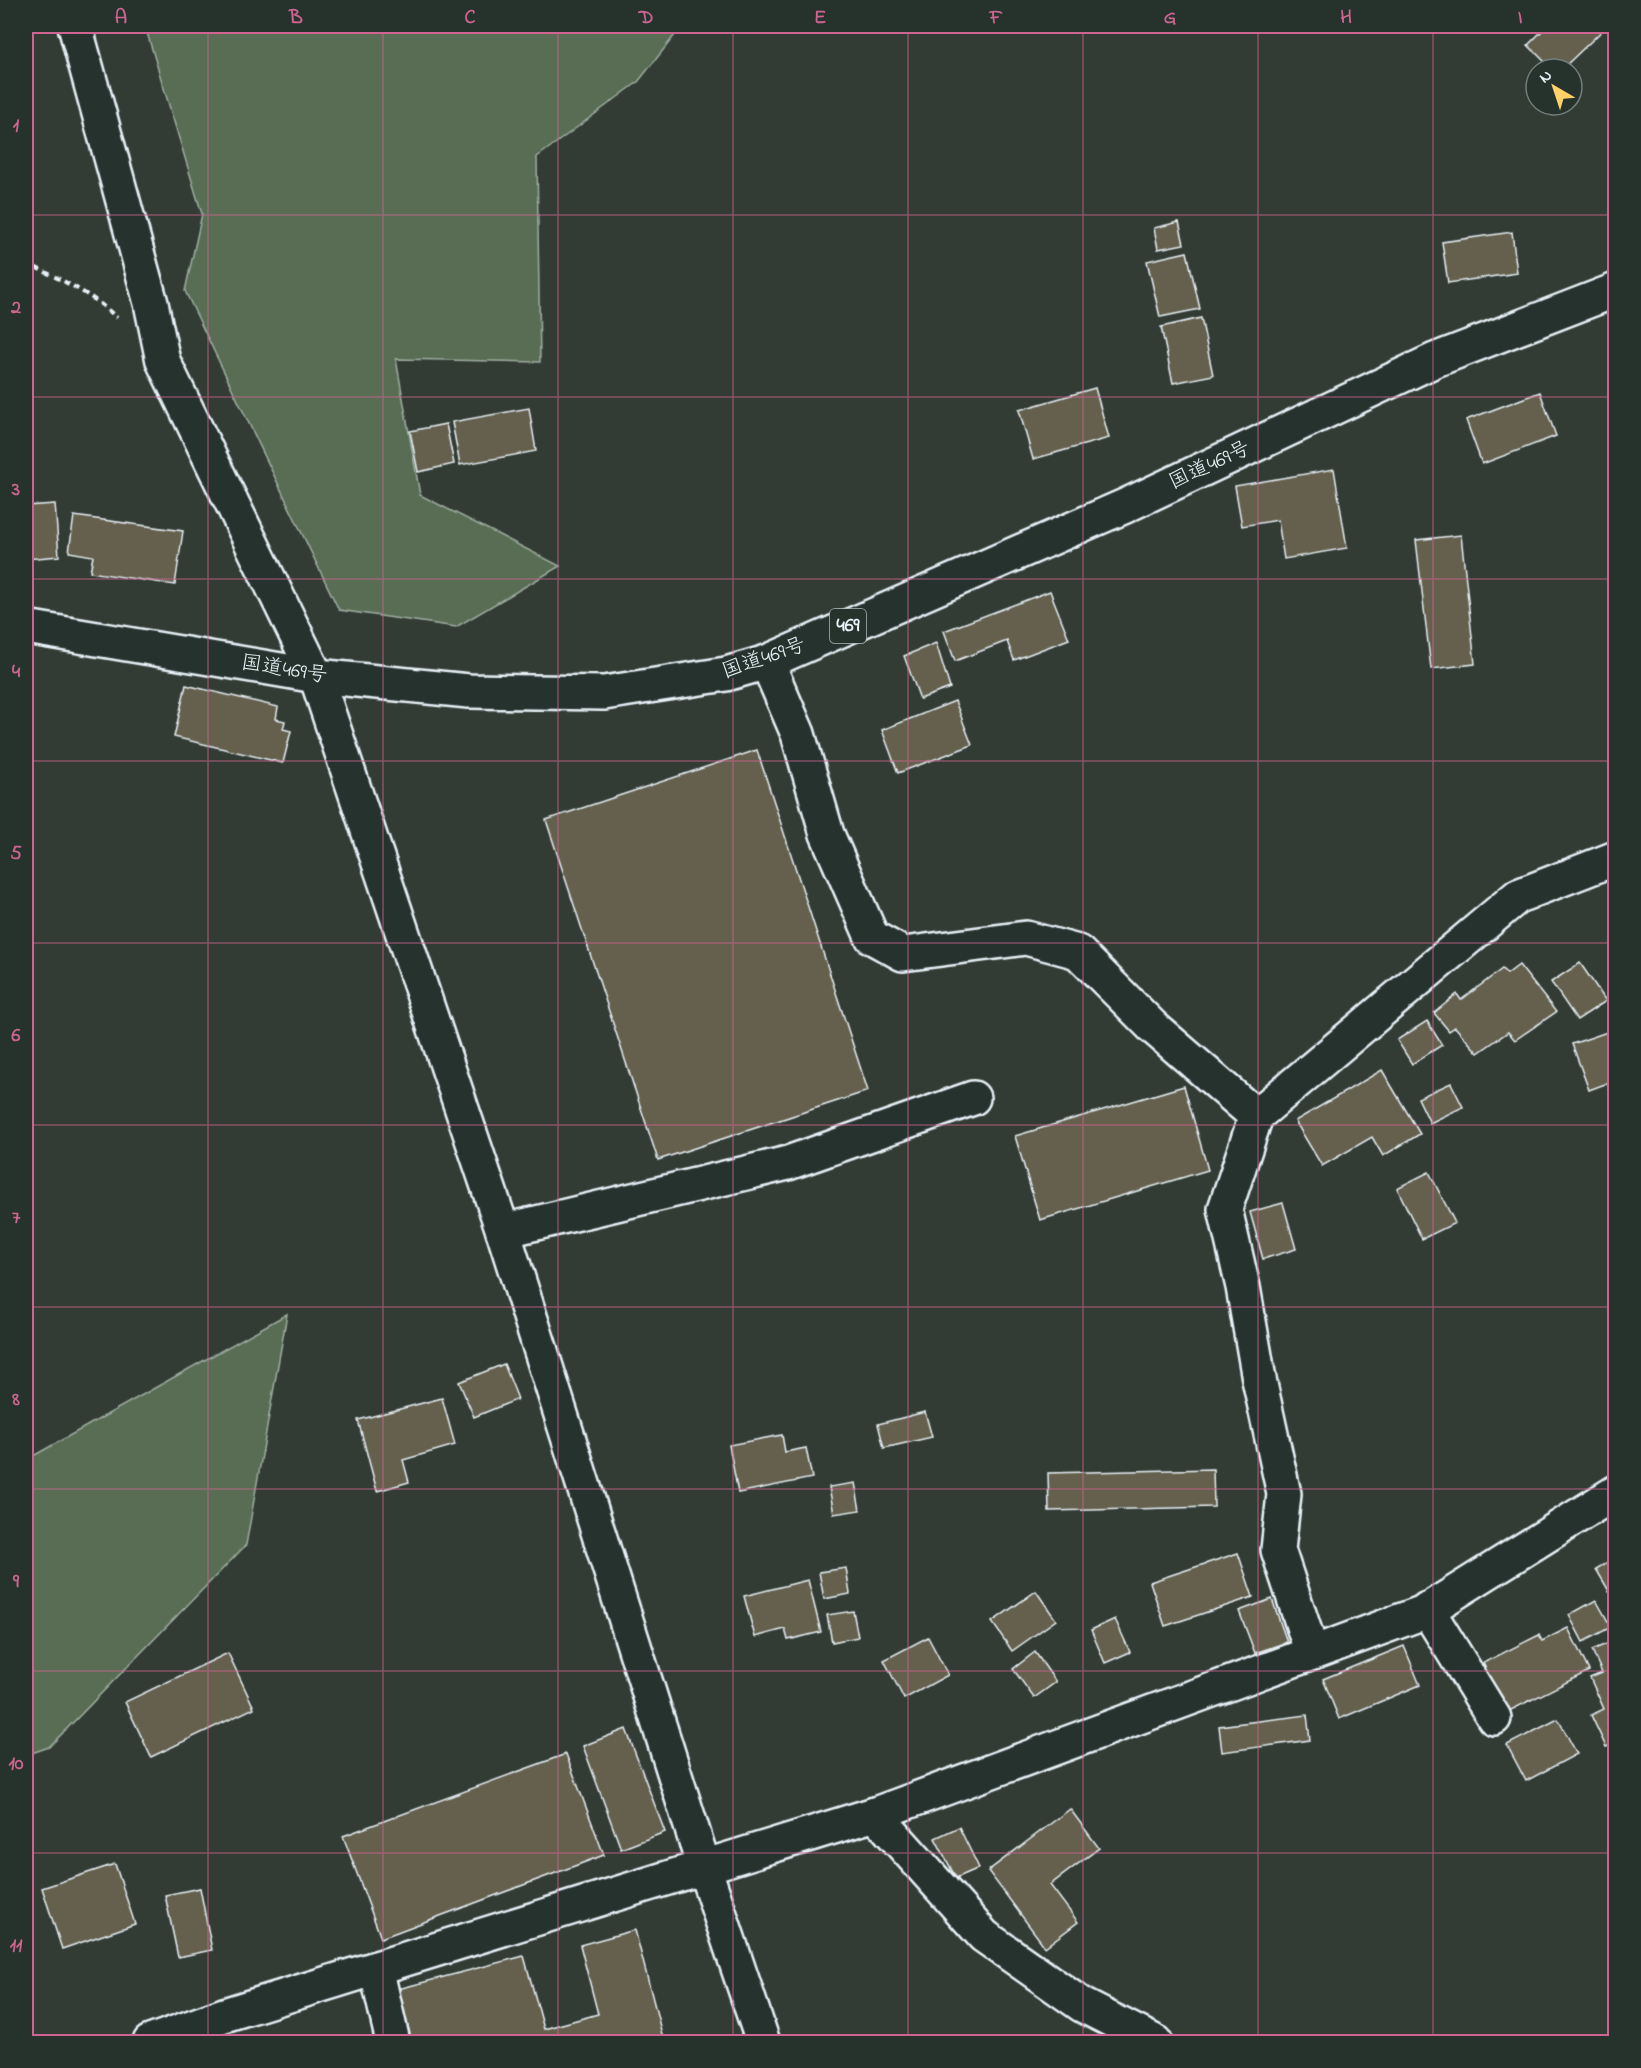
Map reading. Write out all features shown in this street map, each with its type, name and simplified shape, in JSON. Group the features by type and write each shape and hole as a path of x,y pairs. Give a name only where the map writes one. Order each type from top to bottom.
{"main road":[{"path":"75,26 152,303 162,361 316,676 503,1231 762,2043"},
{"name":"国道469号","path":"26,627 316,676 469,691 604,693 726,674 767,662 1125,506 1435,360 1616,290"},
{"path":"767,662 798,734 827,834 872,937 903,954 1026,938 1078,952 1153,1027 1256,1116"},
{"path":"1312,1653 1278,1550 1284,1494 1259,1379 1243,1287 1225,1209 1256,1116 1518,896 1616,858"},
{"path":"503,1231 788,1163 973,1098"},
{"path":"150,2043 226,2029 376,1968 875,1814 1312,1653 1427,1609 1616,1492"},
{"path":"1427,1609 1494,1718"},
{"path":"875,1814 984,1936 1082,2005 1155,2043"},
{"path":"376,1968 393,2043"}],"path":[{"path":"26,263 74,287 104,306 121,322"}],"green space":[{"path":"145,26 682,26 638,82 537,157 540,362 396,359 420,495 560,566 456,627 339,610 185,291 202,214"},
{"path":"287,1314 246,1545 49,1747 26,1755 26,1460"}],"building":[{"path":"1547,26 1607,26 1575,57 1540,57 1528,45"},
{"path":"1179,222 1184,244 1158,249 1154,228"},
{"path":"1512,232 1517,273 1448,283 1442,242"},
{"path":"1187,252 1200,309 1160,317 1147,261"},
{"path":"1201,318 1213,375 1173,383 1161,327"},
{"path":"1095,388 1109,438 1033,459 1019,410"},
{"path":"1540,392 1556,436 1482,464 1466,420"},
{"path":"529,408 536,451 460,465 452,422"},
{"path":"446,424 454,464 418,472 410,431"},
{"path":"1334,469 1347,548 1284,559 1278,520 1242,526 1235,486"},
{"path":"55,504 59,556 26,559 26,506"},
{"path":"74,516 183,531 175,585 90,572 93,556 69,552"},
{"path":"1461,535 1475,664 1431,669 1416,540"},
{"path":"1050,591 1069,639 1014,660 1007,641 955,661 944,631"},
{"path":"936,643 950,688 920,699 904,656"},
{"path":"186,685 278,707 276,719 285,721 283,729 291,731 283,763 174,737"},
{"path":"955,701 972,745 898,773 882,730"},
{"path":"757,750 868,1091 658,1160 546,820"},
{"path":"1580,963 1606,1001 1577,1020 1551,982"},
{"path":"1519,965 1556,1012 1515,1040 1508,1032 1478,1053 1455,1027 1449,1031 1434,1013 1457,994 1461,1000 1502,969 1507,974"},
{"path":"1427,1021 1442,1045 1412,1064 1397,1040"},
{"path":"1616,1029 1616,1080 1589,1090 1572,1044"},
{"path":"1382,1070 1420,1134 1383,1156 1372,1137 1322,1166 1295,1121"},
{"path":"1451,1083 1463,1107 1430,1123 1418,1098"},
{"path":"1184,1086 1208,1170 1040,1220 1015,1136"},
{"path":"1429,1172 1455,1223 1422,1239 1397,1188"},
{"path":"1283,1203 1296,1249 1263,1259 1250,1212"},
{"path":"504,1364 518,1399 474,1417 459,1382"},
{"path":"442,1398 455,1445 403,1460 409,1482 377,1491 358,1420"},
{"path":"925,1412 932,1437 884,1448 878,1424"},
{"path":"782,1435 785,1452 806,1448 812,1478 738,1493 729,1445"},
{"path":"1213,1469 1214,1507 1049,1511 1048,1473"},
{"path":"855,1483 860,1510 834,1514 829,1487"},
{"path":"1238,1553 1253,1597 1165,1626 1150,1582"},
{"path":"1616,1557 1616,1587 1609,1591 1596,1569"},
{"path":"846,1568 850,1594 824,1599 819,1572"},
{"path":"808,1580 821,1632 788,1640 785,1629 755,1637 744,1596"},
{"path":"1036,1591 1056,1620 1012,1651 992,1622"},
{"path":"1272,1599 1287,1642 1255,1653 1239,1611"},
{"path":"1596,1600 1611,1627 1583,1642 1569,1615"},
{"path":"853,1611 858,1637 832,1642 827,1615"},
{"path":"1115,1619 1130,1652 1105,1663 1091,1630"},
{"path":"1568,1628 1589,1671 1507,1712 1483,1663 1539,1635 1542,1641"},
{"path":"928,1637 948,1675 904,1699 884,1660"},
{"path":"1614,1641 1616,1743 1606,1747 1591,1715 1604,1709 1590,1678 1602,1673 1592,1650"},
{"path":"1404,1646 1420,1685 1339,1719 1323,1679"},
{"path":"1035,1652 1056,1682 1034,1698 1013,1669"},
{"path":"228,1653 254,1708 151,1757 125,1702"},
{"path":"1307,1715 1310,1740 1222,1752 1219,1726"},
{"path":"1558,1719 1577,1754 1526,1781 1507,1745"},
{"path":"626,1729 665,1832 621,1849 583,1746"},
{"path":"566,1754 604,1855 381,1938 343,1836"},
{"path":"1070,1809 1099,1848 1050,1885 1078,1922 1045,1947 988,1871"},
{"path":"959,1827 979,1868 956,1878 935,1838"},
{"path":"115,1864 135,1924 62,1949 42,1888"},
{"path":"200,1888 212,1950 178,1957 165,1895"},
{"path":"635,1930 664,2042 412,2042 398,1989 524,1956 544,2029 598,2014 580,1945"}]}
